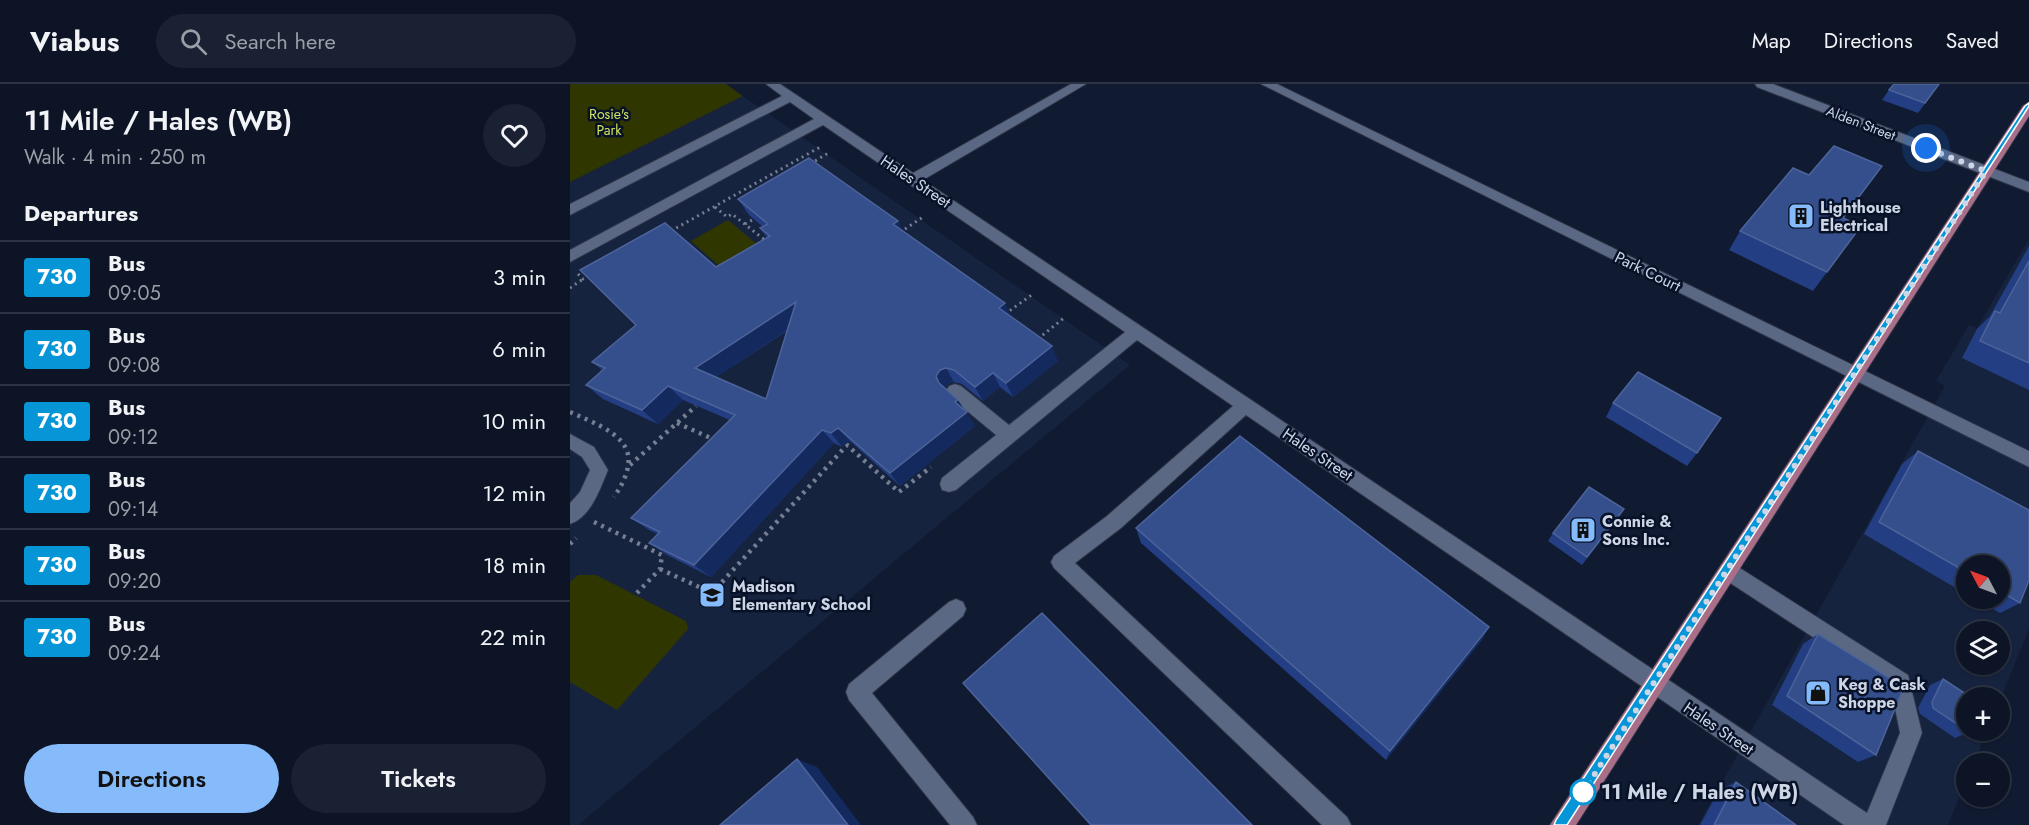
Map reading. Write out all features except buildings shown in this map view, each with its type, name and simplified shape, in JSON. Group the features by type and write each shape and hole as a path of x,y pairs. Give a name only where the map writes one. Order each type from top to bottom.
{"main road":[{"path":"1562,825 2029,106"}],"street":[{"name":"Hales Street","path":"772,84 1654,685 1864,825"},
{"path":"914,179 1080,84"},
{"name":"Park Court","path":"1267,84 2029,459"},
{"name":"Alden Street","path":"1761,84 2029,187"},
{"path":"570,210 790,97"},
{"path":"570,257 824,119"},
{"path":"949,484 1137,331"},
{"path":"955,391 1009,435"},
{"path":"1246,405 1114,522 1061,562 1339,825"},
{"path":"570,441 595,459 599,470 579,518"},
{"path":"1728,572 1900,682 1911,734 1874,825"},
{"path":"956,609 856,693 965,825"}],"path":[{"path":"664,235 822,146"},
{"path":"810,164 831,152"},
{"path":"761,181 768,187"},
{"path":"715,207 727,218 732,214 771,245"},
{"path":"905,229 922,217"},
{"path":"744,224 753,219"},
{"path":"577,273 583,279"},
{"path":"570,288 593,274"},
{"path":"1005,314 1033,294"},
{"path":"1034,343 1065,317"},
{"path":"628,466 696,406"},
{"path":"677,423 720,442"},
{"path":"660,569 712,593 847,445 899,492 908,485"},
{"path":"579,518 662,555 660,569 636,594"}],"shaded area":[{"name":"Madison Elementary School","path":"743,96 1130,365 578,825 570,825 570,182"},
{"path":"2029,239 2029,629 2005,687 1956,687 1956,741 1983,741 1978,753 1956,753 1956,805 1948,825 1698,825 1945,386 1936,381 1969,325 1977,328"}],"green space":[{"name":"Rosie's Park","path":"570,84 726,84 743,96 570,182"},
{"path":"728,220 770,255 733,278 691,241"},
{"path":"578,575 596,575 686,621 688,629 617,710 570,682 570,582"}],"bus line":[{"name":"730","path":"1562,825 2029,106"}],"place":[{"name":"Lighthouse Electrical","path":"1801,216"},
{"name":"Connie & Sons Inc.","path":"1583,530"},
{"name":"Madison Elementary School","path":"712,595"},
{"name":"Keg & Cask Shoppe","path":"1818,693"},
{"name":"11 Mile / Hales (WB)","path":"1583,792"}],"route":[{"path":"1583,792 1986,171 1926,148"}]}
